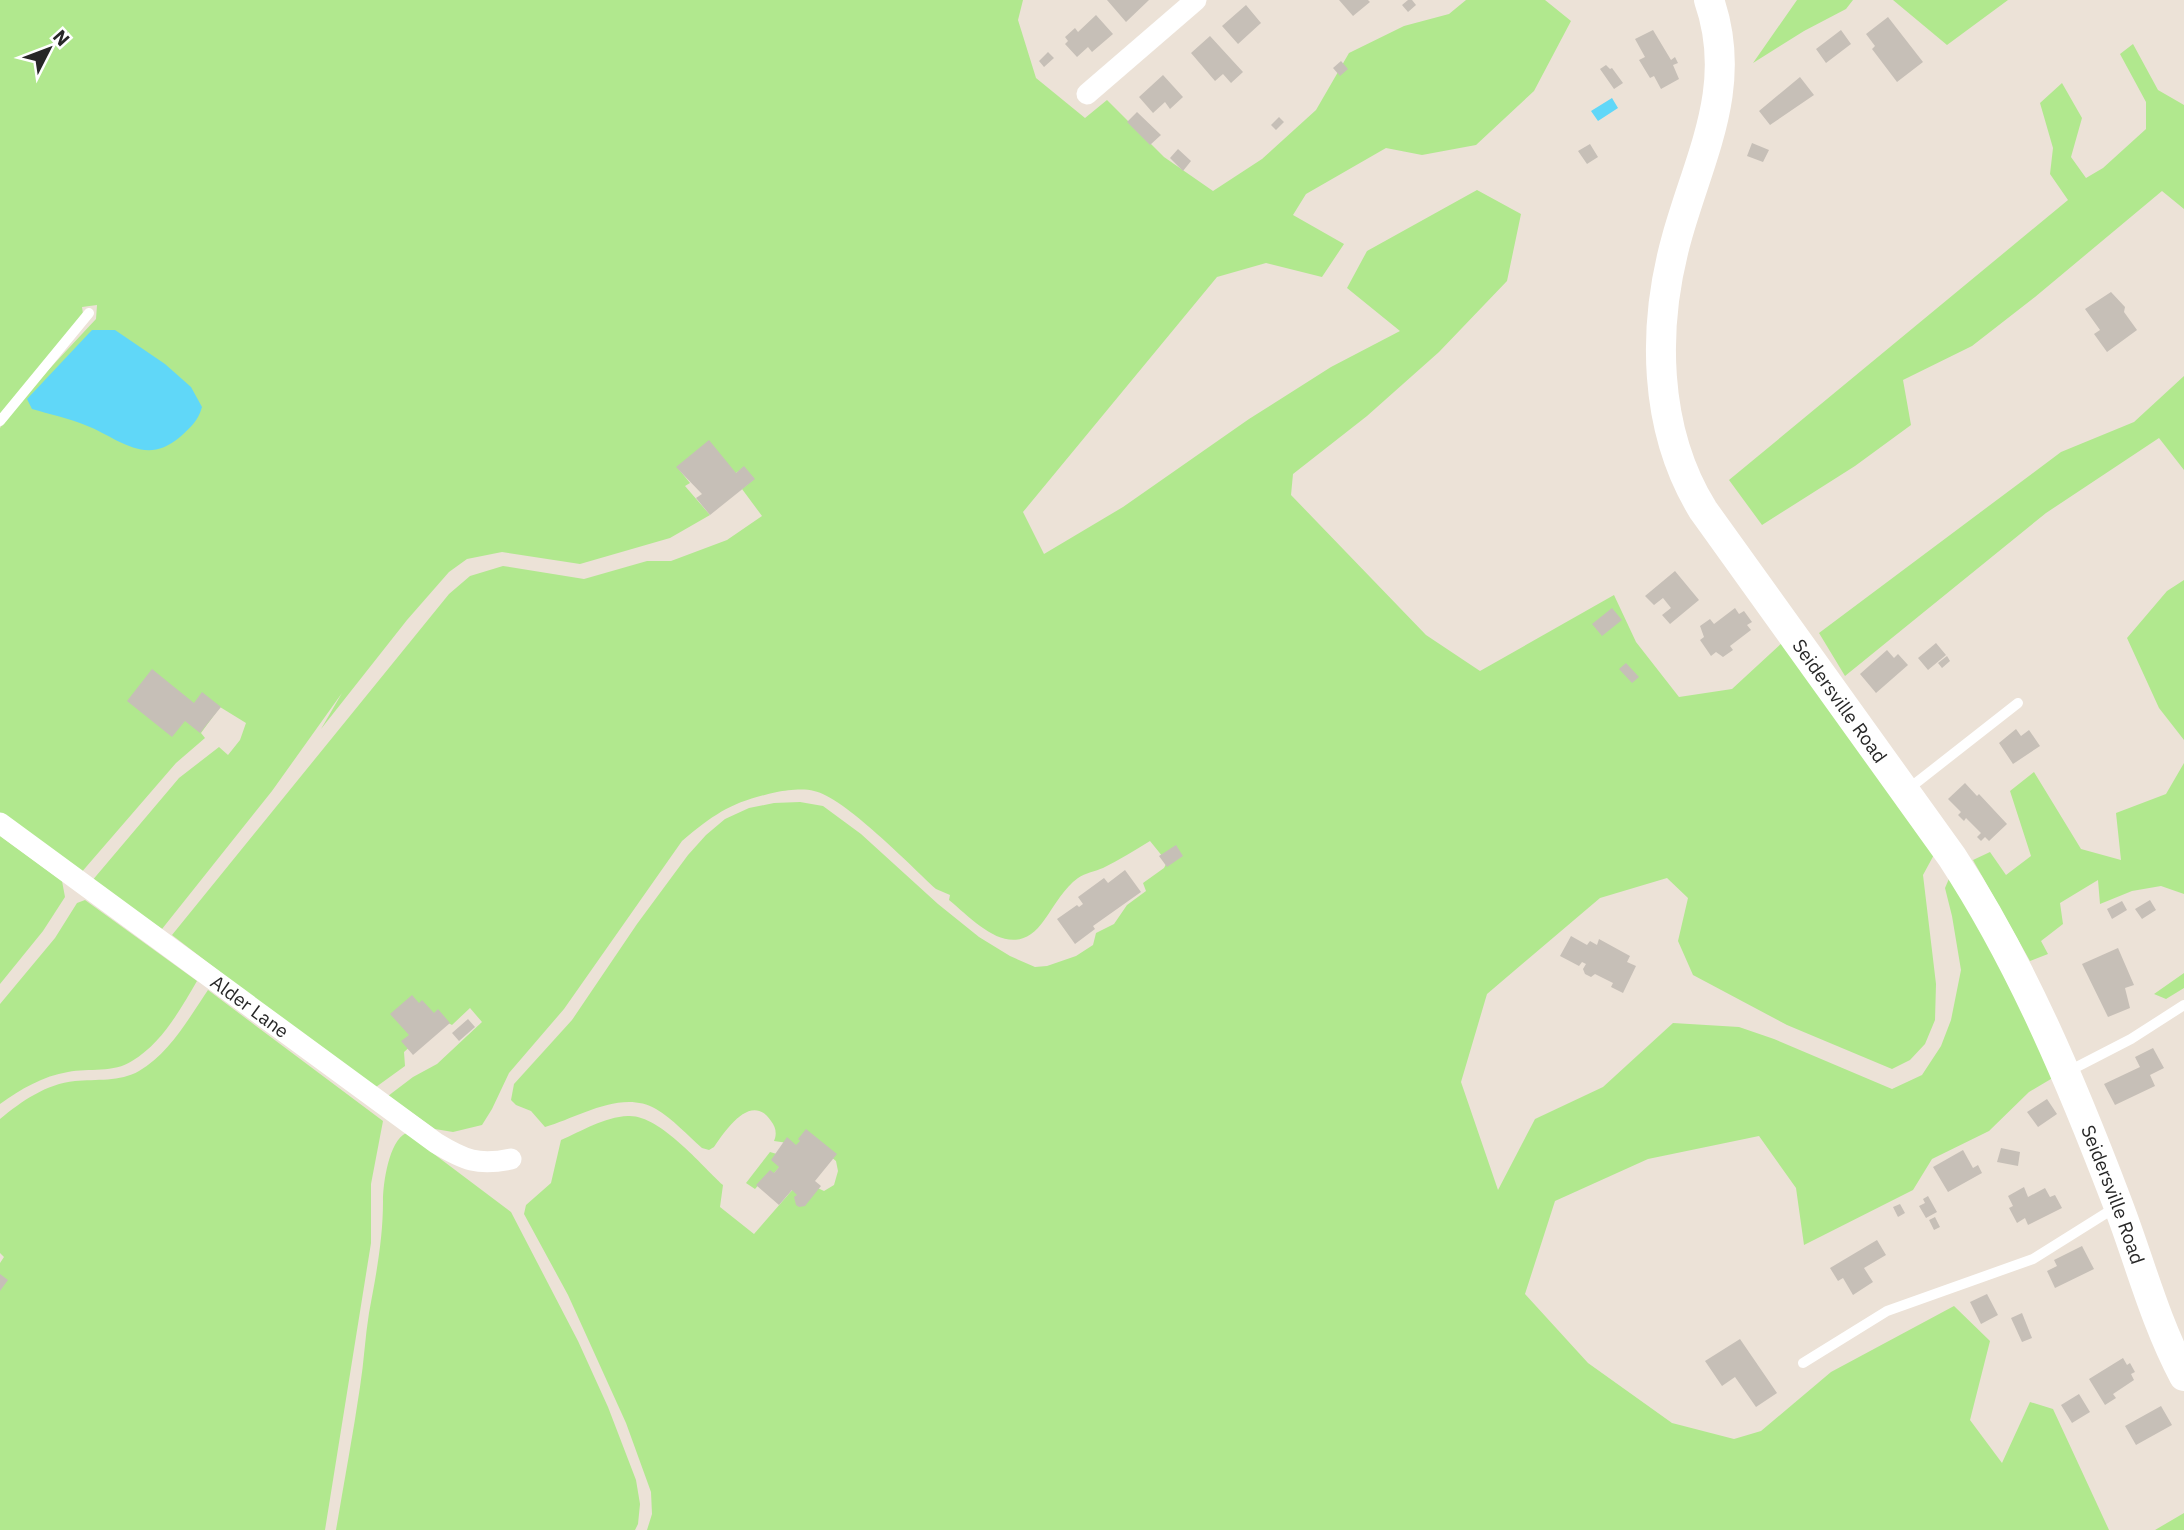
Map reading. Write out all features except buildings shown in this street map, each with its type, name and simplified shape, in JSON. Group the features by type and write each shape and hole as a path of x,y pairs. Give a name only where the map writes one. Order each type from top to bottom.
{"street":[{"path":"1087,94 1196,0"},
{"name":"Seidersville Road","path":"1709,0 1720,46 1720,92 1712,129 1677,238 1662,309 1661,343 1671,441 1684,477 1703,510 1978,896 2012,958 2064,1073 2118,1205 2151,1306 2184,1376"},
{"name":"Alder Lane","path":"0,823 436,1143 473,1162 489,1163 511,1159"}],"lane":[{"path":"0,421 89,313"},
{"path":"1905,792 2018,703"},
{"path":"2064,1073 2131,1039 2184,1005"},
{"path":"1804,1363 1887,1311 2033,1259 2118,1205"}],"green space":[{"path":"0,0 1023,0 1018,20 1036,78 1085,118 1107,100 1164,157 1213,191 1262,159 1316,110 1349,53 1404,26 1449,14 1466,0 1545,0 1571,21 1534,91 1476,145 1422,155 1386,148 1306,194 1293,215 1344,244 1322,277 1266,263 1217,277 1023,512 1044,554 1123,507 1249,419 1331,367 1400,331 1347,288 1367,251 1477,190 1521,214 1507,281 1439,352 1367,416 1293,474 1291,495 1426,635 1480,671 1614,595 1636,642 1679,697 1732,689 1784,641 1936,851 1923,875 1936,984 1935,1020 1925,1044 1910,1060 1892,1069 1787,1025 1693,975 1678,941 1688,898 1667,878 1600,898 1487,994 1461,1082 1498,1190 1535,1119 1603,1087 1673,1023 1739,1027 1892,1089 1922,1075 1941,1046 1951,1020 1961,970 1945,888 1951,874 2056,1076 2029,1092 1989,1131 1932,1159 1913,1190 1804,1245 1796,1188 1759,1136 1648,1159 1555,1201 1525,1294 1588,1363 1672,1423 1734,1439 1761,1431 1831,1372 1954,1306 1990,1341 1970,1420 2002,1463 2030,1402 2053,1409 2109,1530 647,1530 652,1514 651,1492 626,1423 568,1295 524,1214 526,1205 551,1183 561,1140 602,1122 628,1116 653,1123 679,1142 723,1185 720,1207 754,1234 801,1180 824,1191 834,1185 838,1171 836,1161 805,1136 766,1183 763,1180 755,1189 746,1183 770,1152 780,1155 788,1143 774,1141 776,1131 773,1123 763,1113 755,1110 739,1117 709,1150 702,1148 662,1113 643,1104 629,1102 600,1107 545,1127 531,1111 511,1100 514,1084 572,1020 688,855 725,819 749,808 800,802 823,806 861,834 938,904 979,937 1010,956 1035,967 1047,966 1076,956 1093,945 1096,933 1114,924 1127,905 1146,891 1143,883 1164,868 1167,862 1150,841 1103,868 1078,878 1033,932 1021,939 1009,940 996,936 972,920 949,900 950,895 936,889 877,834 827,796 810,790 796,790 777,792 736,804 716,815 682,841 564,1009 509,1073 482,1125 453,1132 435,1129 388,1096 413,1077 437,1064 482,1022 470,1008 452,1025 441,1019 404,1052 405,1066 376,1087 172,935 449,594 470,576 503,566 584,579 647,561 671,561 727,540 762,516 742,489 754,479 744,467 736,473 677,467 690,483 685,486 710,515 670,538 580,564 502,552 467,559 449,572 407,620 321,729 342,693 272,791 162,929 91,882 179,778 219,747 228,755 240,740 246,723 220,707 201,733 205,738 176,763 80,874 0,813 0,428 24,396 96,319 97,305 82,307 83,314 0,418"},
{"path":"1797,0 1853,0 1846,9 1753,63"},
{"path":"1893,0 2008,0 1947,45"},
{"path":"2133,44 2158,90 2184,105 2184,209 2162,191 1972,346 1903,380 1911,425 1855,466 1762,525 1729,480 2068,200 2050,174 2053,148 2040,103 2062,83 2082,118 2071,157 2086,178 2103,168 2146,129 2146,102 2120,54"},
{"path":"2184,376 2184,470 2159,438 2046,513 1845,676 1819,633 2061,452 2134,422"},
{"path":"2184,580 2184,740 2159,708 2127,638 2167,591"},
{"path":"2184,763 2184,894 2161,886 2132,891 2100,904 2098,880 2060,903 2063,924 2041,941 2048,954 2030,961 1973,860 1990,852 2006,875 2031,856 2010,791 2034,772 2081,849 2121,860 2116,813 2166,794"},
{"path":"0,836 62,881 65,897 43,931 0,984"},
{"path":"85,900 197,981 161,1035 143,1054 132,1061 101,1070 59,1074 24,1088 0,1104 0,1004 55,938 77,903"},
{"path":"2184,973 2184,988 2166,999 2154,994"},
{"path":"208,990 383,1121 371,1184 371,1243 325,1530 0,1530 0,1263 4,1257 0,1253 0,1119 26,1100 54,1086 75,1081 116,1078 139,1071 169,1045"},
{"path":"406,1133 511,1212 578,1341 608,1407 636,1480 640,1504 635,1530 336,1530 379,1257 386,1174 395,1144"},
{"path":"2184,1513 2184,1530 2155,1530"}],"water":[{"path":"1612,98 1618,108 1598,121 1591,111"},
{"path":"92,330 115,330 165,364 191,387 202,407 194,424 167,446 144,450 79,423 32,409 27,399"}]}
